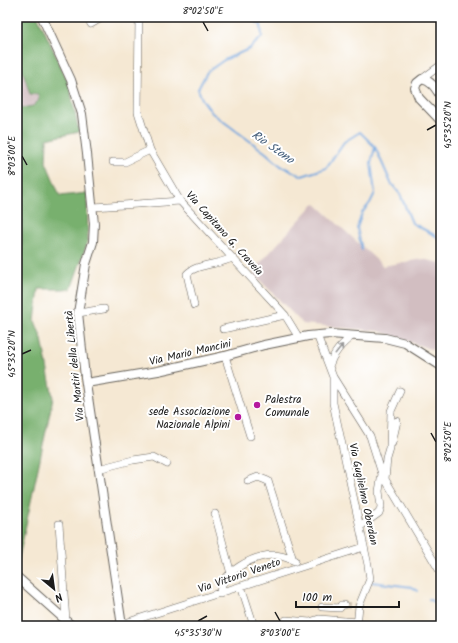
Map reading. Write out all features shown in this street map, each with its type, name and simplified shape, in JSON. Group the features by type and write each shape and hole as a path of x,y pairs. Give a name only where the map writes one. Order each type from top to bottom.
{"street":[{"name":"Via Martiri della Libertà","path":"42,17 71,80 82,114 94,207 93,242 86,264 78,313 98,469 122,625"},
{"path":"87,17 91,24 103,17"},
{"name":"Via Capitano G. Craveia","path":"139,17 138,112 150,150 180,201 285,315 299,338"},
{"path":"441,65 417,83 415,88 419,98 441,121"},
{"path":"422,79 433,85 441,97"},
{"path":"113,162 124,162 150,150"},
{"path":"94,207 180,201"},
{"path":"194,306 187,274 192,269 222,263 232,258"},
{"path":"78,313 104,309"},
{"path":"223,329 285,315"},
{"path":"299,338 330,334 385,338 405,344 441,366"},
{"name":"Via Guglielmo Oberdan","path":"317,335 333,377 334,403 361,526 370,579 357,606 357,624"},
{"path":"329,366 332,357 352,336"},
{"name":"Via Mario Mancini","path":"86,383 158,372 264,345 299,338"},
{"path":"225,356 250,436"},
{"path":"333,377 370,436 384,477 441,573"},
{"path":"390,449 391,411 400,391"},
{"path":"361,526 379,513 381,507 379,490 384,477 397,421"},
{"path":"98,469 154,457 168,464"},
{"path":"248,482 258,477 268,481 293,560"},
{"path":"215,514 231,574"},
{"path":"59,524 69,623"},
{"name":"Via Vittorio Veneto","path":"122,625 364,547"},
{"path":"220,594 220,589 238,567 260,557 273,555 283,556 302,566"},
{"path":"17,577 69,623"},
{"path":"241,586 254,626"},
{"path":"322,607 340,608 341,605 344,605"},
{"path":"286,620 310,622 319,619 357,624"}],"shaded area":[{"path":"17,52 30,94 38,94 39,101 33,106 17,109"},
{"path":"315,203 383,266 422,259 441,263 441,305 433,350 379,331 303,324 252,272"}],"green space":[{"path":"17,17 38,17 69,84 79,132 47,139 46,162 60,196 87,193 88,241 71,289 39,289 35,321 42,339 53,398 17,567 17,301 22,277 22,137 17,138 17,109 33,106 39,100 38,94 30,94 17,52"},
{"path":"22,137 22,277 17,277 17,138"}],"waterway":[{"name":"Rio Stono","path":"249,17 261,25 262,37 249,49 224,60 207,72 198,89 202,99 212,113 281,166 302,176 326,168 344,142 360,132 375,147 391,183 400,194 412,223 438,237 441,241"},
{"path":"362,250 357,228 362,213 370,203 375,193 371,163 375,147"},
{"path":"372,582 412,587 418,591"},
{"path":"429,599 441,607"}],"tunnel":[{"path":"344,605 355,606"}],"place":[{"name":"Palestra Comunale","path":"257,405"},
{"name":"sede Associazione Nazionale Alpini","path":"238,417"}]}
